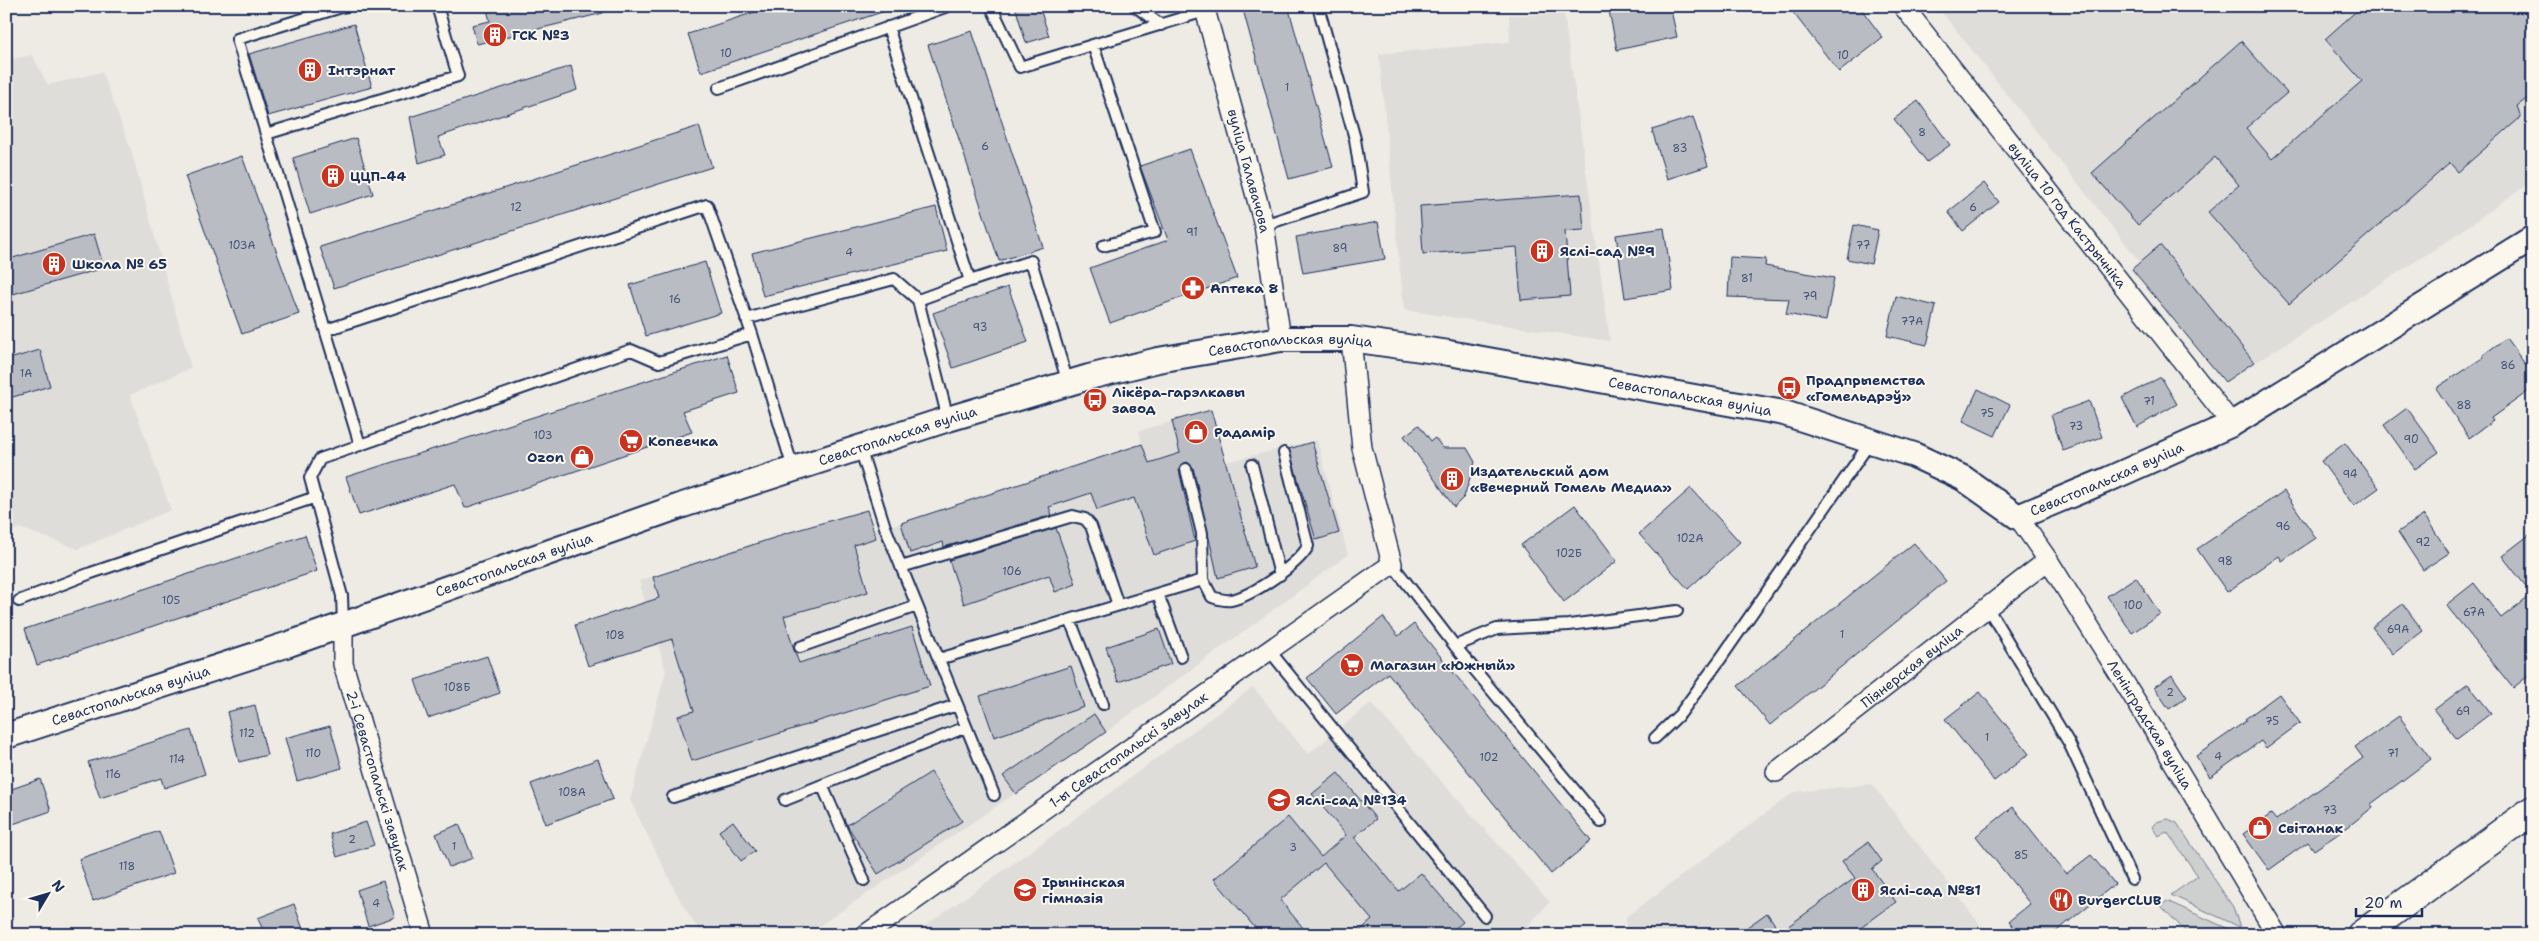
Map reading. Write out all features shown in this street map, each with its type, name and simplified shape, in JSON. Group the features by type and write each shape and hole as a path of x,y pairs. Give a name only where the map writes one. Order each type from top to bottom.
{"main road":[{"path":"2361,935 2533,810"}],"street":[{"name":"вуліца 10 год Кастрычніка","path":"1903,6 2232,424"},
{"name":"вуліца Галавачова","path":"1204,9 1264,225 1281,339"},
{"name":"Севастопальская вуліца","path":"6,736 343,625 683,505 948,419 1158,360 1281,339 1351,339 1450,353 1784,413 1914,455 1963,478 2018,517 2232,424 2533,238"},
{"path":"1351,339 1362,448 1392,564"},
{"name":"Ленінградская вуліца","path":"2018,517 2048,560 2159,738 2277,935"},
{"name":"Піянерская вуліца","path":"1776,772 2048,560"},
{"name":"1-ы Севастопальскі завулак","path":"864,935 1392,564"},
{"name":"2-і Севастопальскі завулак","path":"343,625 343,664 422,934"}],"lane":[{"path":"344,6 237,38 360,445"},
{"path":"266,134 458,76 437,6"},
{"path":"719,88 948,6"},
{"path":"991,6 1020,66 1161,25 1204,9"},
{"path":"1135,6 1161,25"},
{"path":"1264,225 1363,192 1355,139 1318,6"},
{"path":"888,27 970,282"},
{"path":"1093,45 1155,232 1103,246"},
{"path":"326,330 706,205 752,334 793,468"},
{"path":"918,300 1031,261 1068,384"},
{"path":"746,319 894,279 918,300 948,419"},
{"path":"343,625 342,596 310,478 320,459 631,350 659,362 752,334"},
{"path":"1655,738 1680,714 1717,664 1872,440"},
{"path":"859,447 885,527 994,795"},
{"path":"1186,469 1202,533 1204,580 1212,597 1225,600 1234,599 1280,575 1303,556 1308,546 1284,453"},
{"path":"1252,466 1280,575"},
{"path":"19,601 92,573 316,497"},
{"path":"901,567 1073,516 1079,516 1090,526 1118,606"},
{"path":"1392,564 1455,646 1601,822"},
{"path":"939,659 1204,580"},
{"path":"1158,594 1181,657"},
{"path":"800,647 917,606"},
{"path":"1987,607 2068,743 2132,879"},
{"path":"1455,646 1497,629 1569,625 1677,611"},
{"path":"1070,620 1103,704"},
{"path":"1269,650 1485,916"},
{"path":"673,798 957,705"},
{"path":"786,800 966,727"},
{"path":"822,785 864,880"}],"shaded area":[{"path":"1937,6 2533,6 2533,180 2449,240 2225,382 2132,269 2140,262"},
{"path":"1564,14 1610,341 1404,310 1379,54 1510,42 1509,15"},
{"path":"32,55 48,85 102,72 131,150 191,368 130,395 171,510 78,549 20,528 6,533 6,60"},
{"path":"1211,410 1226,462 1317,440 1348,555 1106,732 806,935 702,935 682,904 630,800 666,671 639,581 780,535 867,510 874,530 901,523 1142,444 1139,431"},
{"name":"Яслі-сад №134","path":"1253,687 1308,754 1371,703 1550,902 1519,935 912,935 1038,846"},
{"path":"1872,784 1988,935 1626,935 1626,917 1794,792"},
{"path":"2168,819 2177,823 2233,907 2240,927 2171,895 2198,876 2167,832 2158,836 2152,827 2156,822"},
{"path":"2167,901 2231,930 2189,935 2161,906"}],"building":[{"name":"ГСК №3","path":"486,6 602,6 603,13 477,44 472,25 490,21"},
{"path":"773,6 887,6 888,10 701,72 688,34"},
{"path":"1015,6 1039,6 1049,36 1026,43"},
{"path":"1242,6 1288,6 1333,167 1289,179"},
{"path":"1608,6 1670,6 1677,37 1617,50"},
{"path":"1788,6 1859,6 1883,38 1839,72"},
{"path":"2362,6 2533,6 2533,94 2517,106 2521,117 2458,172 2450,163 2289,304 2208,212 2239,185 2215,157 2138,225 2092,173 2241,41 2287,93 2246,128 2272,159 2362,81 2325,39"},
{"name":"Інтэрнат","path":"354,24 372,87 268,116 249,54"},
{"path":"972,31 1043,247 999,261 928,45"},
{"path":"571,66 577,90 438,137 445,155 419,163 410,117"},
{"path":"1918,101 1950,145 1927,162 1894,119"},
{"path":"1693,117 1708,166 1667,179 1652,130"},
{"path":"699,126 712,167 334,288 320,247"},
{"name":"ЦЦП-44","path":"356,138 373,194 310,214 293,158"},
{"path":"1190,149 1237,278 1110,323 1090,268 1168,240 1140,166"},
{"path":"242,156 299,314 242,334 185,176"},
{"path":"1984,183 1999,202 1963,231 1948,212"},
{"name":"Яслі-сад №9","path":"1581,194 1584,230 1565,231 1570,296 1521,300 1517,247 1423,254 1420,206"},
{"path":"936,207 947,251 763,296 752,253"},
{"path":"1378,222 1385,259 1303,273 1296,237"},
{"path":"1854,225 1878,230 1871,264 1847,259"},
{"path":"1664,228 1673,290 1625,298 1616,235"},
{"name":"Школа № 65","path":"94,234 104,268 6,296 6,260"},
{"path":"2160,245 2254,362 2225,382 2132,269"},
{"path":"1730,257 1766,259 1765,266 1834,278 1826,321 1786,314 1789,299 1728,297"},
{"path":"705,262 721,313 646,336 630,285"},
{"path":"1008,287 1028,342 953,368 933,313"},
{"path":"1896,296 1936,306 1927,345 1887,336"},
{"path":"2506,338 2533,375 2533,388 2491,418 2493,421 2469,438 2436,388 2484,357 2483,355"},
{"path":"40,350 50,386 6,399 6,360"},
{"path":"727,355 739,393 683,411 692,432 465,508 455,484 359,515 346,477"},
{"path":"2161,377 2177,404 2137,427 2122,398"},
{"path":"1978,389 2010,405 1995,436 1963,421"},
{"path":"2089,401 2102,437 2063,451 2051,415"},
{"path":"2407,408 2439,452 2415,469 2384,425"},
{"path":"1211,410 1255,567 1218,578 1193,467 1187,462 1181,464 1179,470 1195,541 1154,555 1134,498 1097,510 1091,493 1049,507 1052,515 944,547 943,542 910,553 901,523 1142,444 1149,463 1180,453 1172,421"},
{"name":"Издательский дом «Вечерний Гомель Медиа»","path":"1419,425 1431,441 1435,438 1443,448 1467,448 1475,462 1464,497 1454,507 1404,436"},
{"path":"1312,442 1339,533 1316,540 1289,449"},
{"path":"2345,443 2379,488 2354,506 2321,461"},
{"path":"1691,488 1740,542 1688,589 1639,534"},
{"path":"2284,491 2316,538 2282,561 2279,556 2227,592 2197,549"},
{"path":"1575,505 1617,561 1564,602 1521,545"},
{"path":"867,510 876,538 854,545 868,592 784,616 794,650 799,663 912,627 930,686 692,761 678,716 694,711 672,639 588,666 575,625 659,598 653,577 780,535"},
{"path":"2424,515 2449,553 2423,570 2398,532"},
{"path":"1056,528 1076,584 1055,592 1049,575 964,604 949,560"},
{"path":"2533,532 2533,672 2513,688 2446,605 2474,583 2501,618 2532,594 2502,556"},
{"path":"305,535 317,571 37,665 25,629"},
{"path":"1914,543 1946,581 1770,725 1738,686"},
{"path":"2136,577 2160,614 2132,633 2107,596"},
{"path":"2403,604 2423,631 2393,654 2372,627"},
{"path":"1383,617 1398,636 1414,624 1591,841 1551,874 1388,673 1336,714 1307,678"},
{"path":"1159,629 1171,664 1118,682 1106,647"},
{"path":"487,656 500,693 428,718 415,680"},
{"path":"1071,666 1084,707 994,737 980,696"},
{"path":"2172,675 2187,697 2169,709 2154,687"},
{"path":"2468,684 2491,713 2457,739 2434,710"},
{"path":"1980,692 2029,754 1994,781 1945,719"},
{"path":"2279,694 2300,723 2266,748 2261,741 2210,777 2196,756 2246,721 2245,719"},
{"path":"255,705 267,755 239,762 227,712"},
{"path":"1094,714 1106,732 1016,794 1003,776"},
{"path":"2399,716 2431,759 2371,804 2373,807 2344,830 2314,850 2308,842 2269,870 2243,834 2271,814 2276,820 2363,758 2355,747"},
{"path":"330,726 342,768 297,781 285,738"},
{"path":"191,730 205,774 164,788 161,778 100,798 88,762"},
{"path":"598,759 613,799 546,824 531,784"},
{"path":"931,772 962,821 878,874 847,825"},
{"path":"1338,773 1376,819 1354,837 1399,891 1421,873 1463,922 1447,935 1355,935 1372,920 1324,863 1280,900 1309,935 1261,935 1214,879 1288,817 1321,857 1346,835 1312,794"},
{"path":"40,779 51,811 13,824 6,806 6,791"},
{"path":"2013,807 2066,874 2091,855 2115,884 2052,935 2020,935 2009,921 2030,904 1976,836"},
{"path":"733,821 755,851 741,861 719,831"},
{"path":"366,822 374,845 337,857 330,834"},
{"path":"459,824 473,858 449,867 436,834"},
{"path":"159,831 174,873 93,901 79,859"},
{"name":"Яслі-сад №81","path":"1868,842 1882,861 1872,869 1896,902 1851,935 1736,935 1767,913 1780,932 1855,878 1842,861"},
{"path":"383,881 395,917 368,926 357,890"},
{"path":"294,904 305,935 265,935 258,918"}],"place":[{"name":"ГСК №3","path":"495,35"},
{"name":"Інтэрнат","path":"310,70"},
{"name":"ЦЦП-44","path":"333,176"},
{"name":"Яслі-сад №9","path":"1542,251"},
{"name":"Школа № 65","path":"54,264"},
{"name":"Аптека 8","path":"1193,288"},
{"name":"Прадпрыемства «Гомельдрэў»","path":"1789,388"},
{"name":"Лікёра-гарэлкавы завод","path":"1095,400"},
{"name":"Радамір","path":"1196,432"},
{"name":"Копеечка","path":"631,441"},
{"name":"Ozon","path":"582,457"},
{"name":"Издательский дом «Вечерний Гомель Медиа»","path":"1452,479"},
{"name":"Магазин «Южный»","path":"1352,665"},
{"name":"Яслі-сад №134","path":"1279,800"},
{"name":"Світанак","path":"2260,828"},
{"name":"Ірынінская гімназія","path":"1025,890"},
{"name":"Яслі-сад №81","path":"1863,890"},
{"name":"BurgerCLUB","path":"2061,900"}]}
